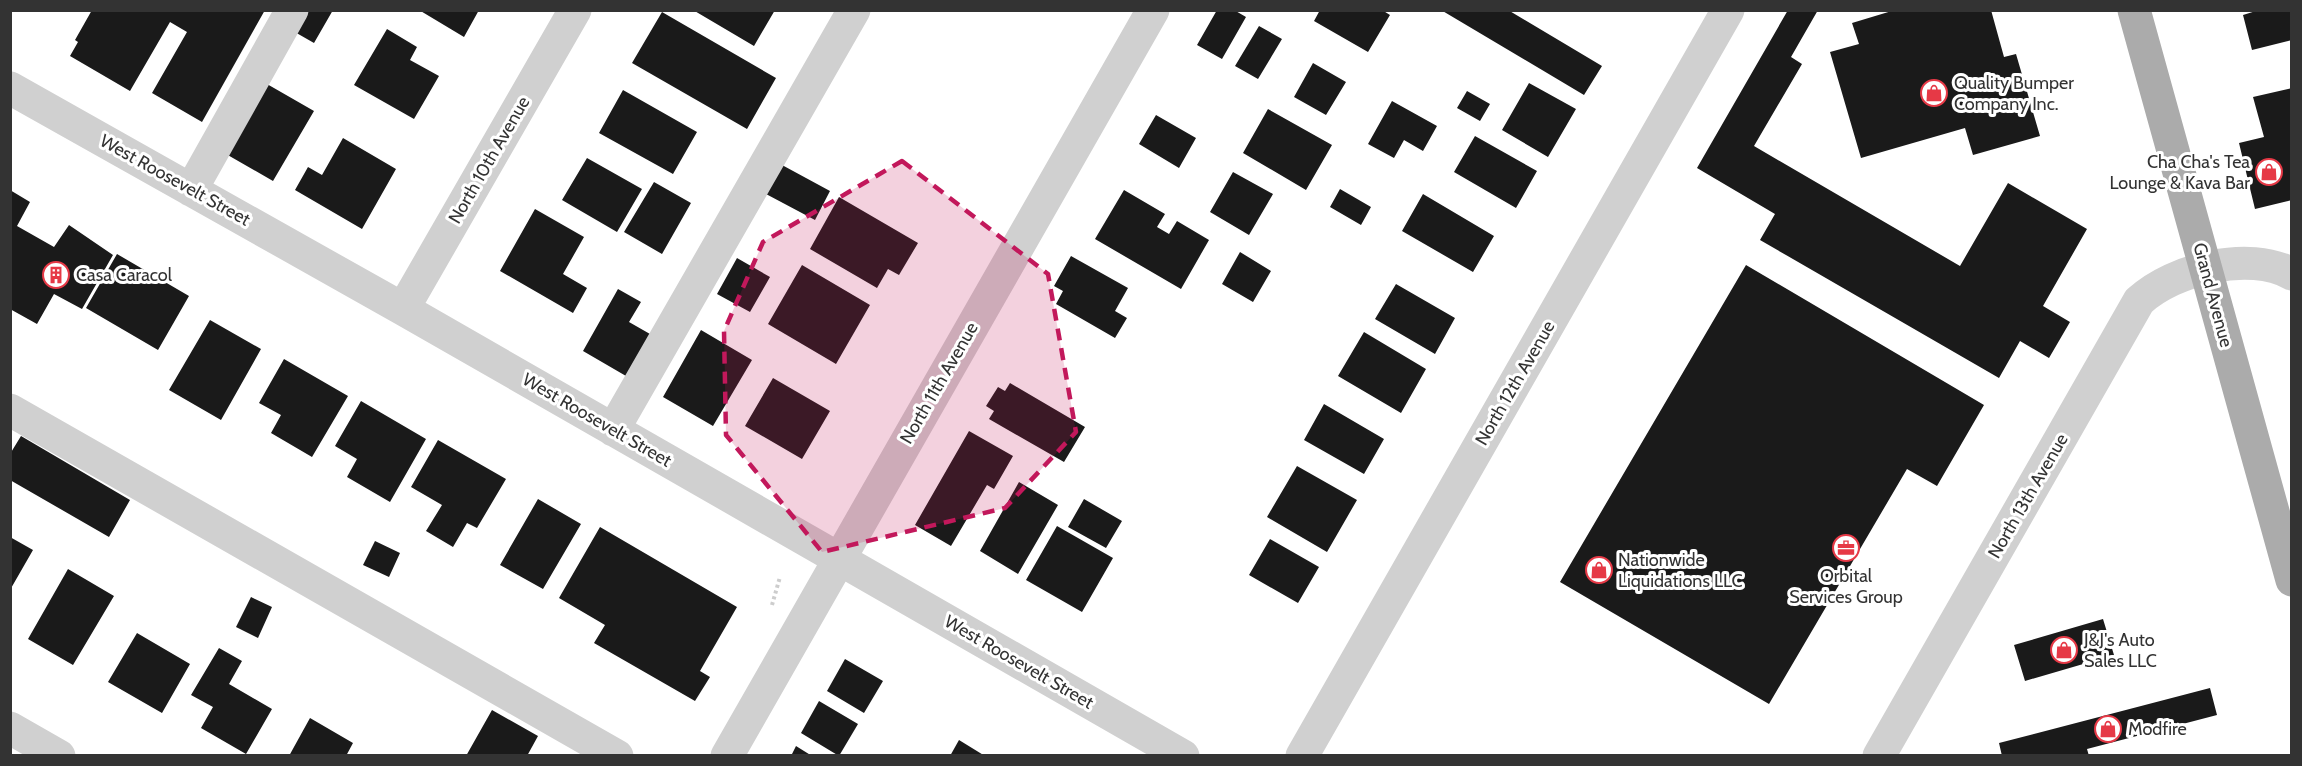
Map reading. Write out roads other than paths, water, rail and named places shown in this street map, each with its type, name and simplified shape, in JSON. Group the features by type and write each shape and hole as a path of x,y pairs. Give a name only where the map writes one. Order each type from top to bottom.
{"main road":[{"name":"Grand Avenue","path":"2134,10 2292,580"}],"street":[{"path":"191,190 292,10"},
{"name":"North 10th Avenue","path":"403,309 575,10"},
{"path":"613,430 854,10"},
{"name":"North 11th Avenue","path":"726,756 1153,10"},
{"name":"North 12th Avenue","path":"1302,756 1728,10"},
{"name":"West Roosevelt Street","path":"10,88 403,309 1183,756"},
{"name":"North 13th Avenue","path":"1878,756 2139,301 2151,290 2206,268 2254,264 2282,268 2292,274"},
{"path":"10,410 616,756"},
{"path":"10,728 59,756"}],"place":[{"name":"Quality Bumper Company Inc.","path":"1934,93"},
{"name":"Cha Cha's Tea Lounge & Kava Bar","path":"2269,172"},
{"name":"Casa Caracol","path":"56,275"},
{"name":"Orbital Services Group","path":"1846,548"},
{"name":"Nationwide Liquidations LLC","path":"1599,570"},
{"name":"J&J's Auto Sales LLC","path":"2064,650"},
{"name":"Modfire","path":"2108,729"}]}
